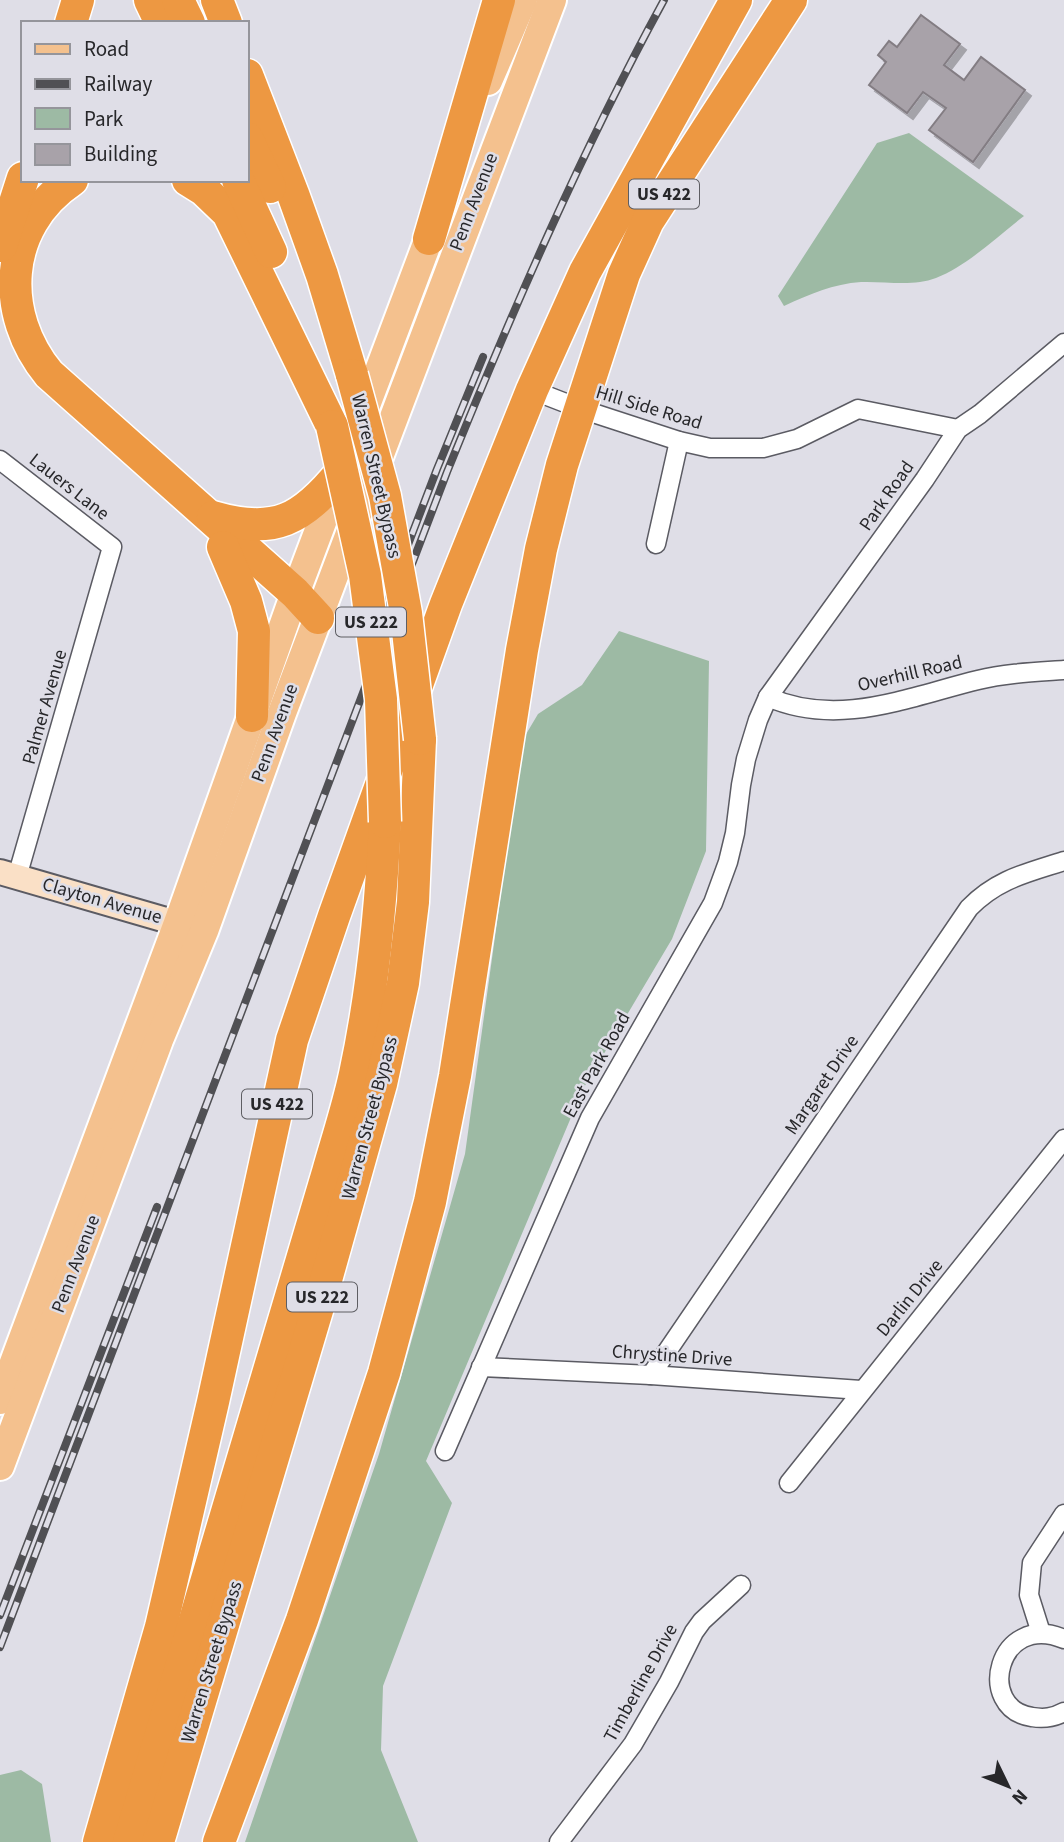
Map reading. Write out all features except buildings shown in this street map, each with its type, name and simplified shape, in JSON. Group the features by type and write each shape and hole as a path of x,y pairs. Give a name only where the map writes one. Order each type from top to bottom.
{"highway":[{"path":"72,21 78,0"},
{"path":"150,0 160,21"},
{"path":"178,0 188,21"},
{"path":"217,0 225,21"},
{"path":"429,239 499,0"},
{"name":"US 422","path":"99,1842 161,1627 292,1040 446,604 532,390 585,272 736,0"},
{"name":"US 422","path":"219,1842 302,1620 367,1425 384,1373 430,1202 455,1076 522,650 541,549 562,465 624,274 648,221 791,0"},
{"path":"248,78 318,264 352,375"},
{"name":"US 222","path":"248,140 307,267 352,375"},
{"path":"0,252 22,182"},
{"path":"69,182 37,212 16,247 9,290 19,336 37,362 210,517 301,606"},
{"path":"191,182 204,190 228,213 332,426"},
{"name":"US 222","path":"239,182 302,323 332,426"},
{"path":"0,324 6,342 26,372 223,547 301,606"},
{"name":"Warren Street Bypass","path":"158,1842 324,1287 381,1084 403,984 413,902 420,739 406,613 385,496 352,375"},
{"name":"Warren Street Bypass","path":"129,1842 321,1199 355,1074 374,972 381,904 384,822 381,699 365,575 332,426"},
{"path":"210,517 239,525 278,523 310,505 341,472"},
{"path":"223,547 246,601 254,631 252,716"}],"main road":[{"name":"Penn Avenue","path":"0,1466 159,1040 204,931 276,727 301,606 341,472 481,97 523,0"},
{"name":"Penn Avenue","path":"0,1400 178,923 252,716 301,606 552,0"}],"street":[{"name":"Park Road","path":"768,697 958,429 980,414 1064,343"},
{"name":"Hill Side Road","path":"532,390 581,410 710,448 763,448 797,439 858,409 958,429"},
{"path":"656,544 679,441"},
{"name":"Lauers Lane","path":"0,460 112,547"},
{"name":"Palmer Avenue","path":"8,875 112,547"},
{"name":"Overhill Road","path":"768,697 786,705 836,712 879,706 1009,673 1064,670"},
{"name":"East Park Road","path":"445,1451 590,1118 713,903 735,833 746,759 768,697"},
{"name":"Margaret Drive","path":"651,1375 969,908 989,889 1001,882 1064,861"},
{"name":"Clayton Avenue","path":"8,875 204,931"},
{"name":"Darlin Drive","path":"789,1483 1064,1139"},
{"name":"Chrystine Drive","path":"481,1367 651,1375 861,1390"},
{"path":"1041,1633 1029,1595 1032,1563 1064,1514"},
{"name":"Timberline Drive","path":"559,1842 633,1744 694,1632 702,1621 741,1585"},
{"path":"1064,1639 1041,1633 1026,1636 1013,1644 1003,1656 999,1674 1000,1689 1005,1699 1025,1716 1046,1719 1064,1712"}],"green space":[{"path":"909,133 1024,216 971,258 936,278 918,282 861,282 841,285 784,306 778,296 877,143"},
{"path":"619,631 709,661 706,851 672,939 583,1089 426,1461 452,1503 383,1686 381,1750 418,1842 245,1842 379,1454 465,1154 522,741 538,714 582,685"},
{"path":"21,1770 42,1784 51,1842 0,1842 0,1775"}],"railway":[{"path":"0,1647 447,472 576,174 664,0"},
{"path":"366,654 483,357"},
{"path":"0,1615 157,1207"}]}
